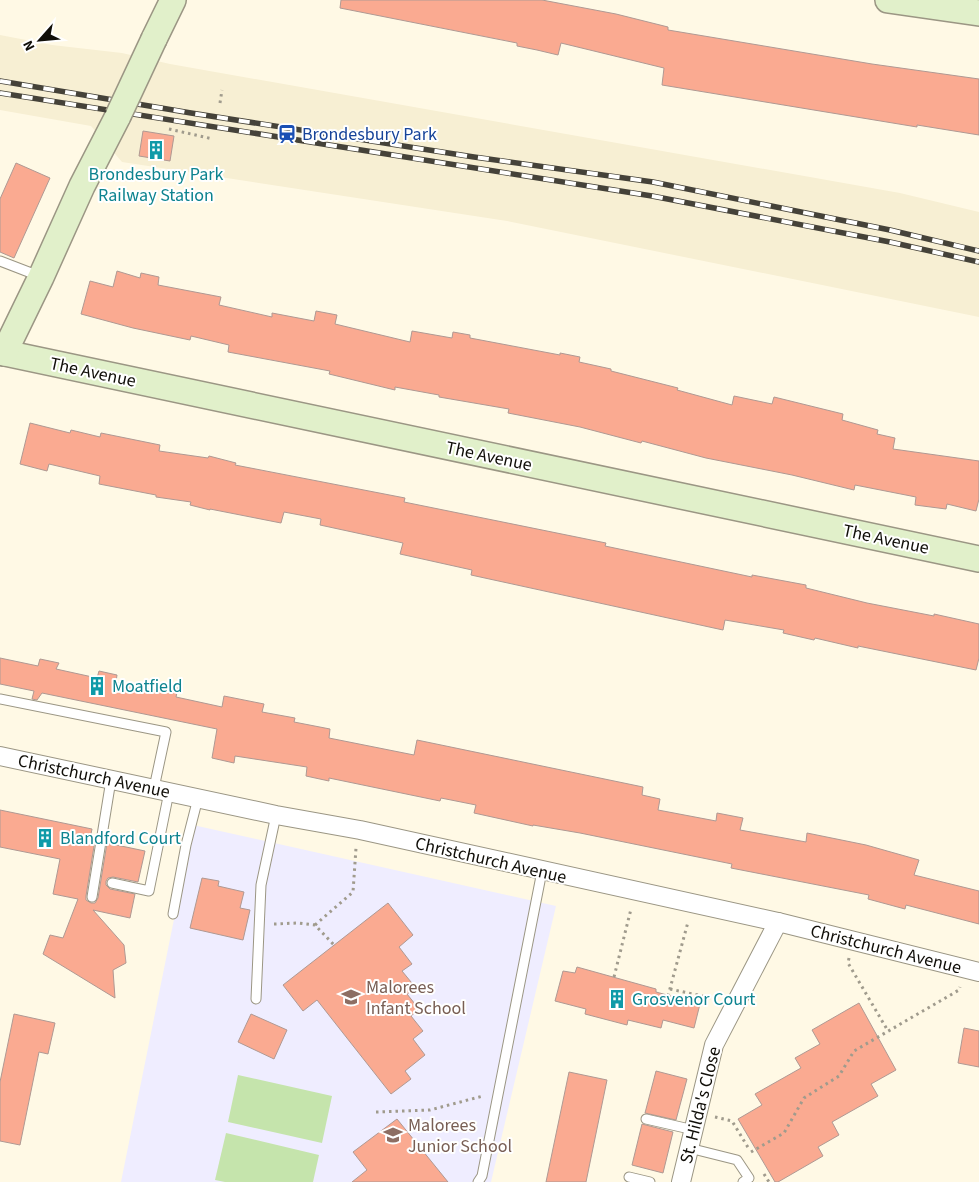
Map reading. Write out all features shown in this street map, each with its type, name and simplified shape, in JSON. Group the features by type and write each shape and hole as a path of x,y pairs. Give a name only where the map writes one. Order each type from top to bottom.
{"street":[{"path":"1,357 173,0"},
{"path":"888,0 938,4 979,13"},
{"name":"The Avenue","path":"1,357 979,559"},
{"name":"Christchurch Avenue","path":"0,756 276,815 360,830 778,922 972,970"},
{"name":"St. Hilda's Close","path":"681,1182 714,1045 778,922"}],"lane":[{"path":"0,261 41,277"},
{"path":"0,699 166,732 162,790 149,891 112,884"},
{"path":"92,897 111,780"},
{"path":"173,914 186,845 198,798"},
{"path":"256,999 260,885 276,815"},
{"path":"478,1182 482,1176 542,871"},
{"path":"646,1119 694,1130"},
{"path":"689,1148 737,1160 749,1178 743,1182"},
{"path":"628,1177 650,1182"}],"path":[{"path":"220,102 222,90"},
{"path":"169,129 213,139 210,133"},
{"path":"315,925 353,892 354,858 360,830"},
{"path":"614,977 636,892"},
{"path":"668,996 692,904"},
{"path":"259,924 298,923 315,925 334,945"},
{"path":"852,940 848,963 888,1031"},
{"path":"751,1152 784,1133 804,1098 839,1076 854,1051 959,990 972,970"},
{"path":"670,989 736,1004"},
{"path":"376,1112 430,1110 498,1091"}],"shaded area":[{"path":"0,35 52,45 122,53 170,64 900,193 979,212 979,317 507,221 122,162 91,126 0,110"},
{"path":"193,825 556,906 491,1182 121,1182"}],"green space":[{"path":"238,1075 332,1096 322,1143 228,1122"},
{"path":"226,1133 319,1155 313,1182 225,1182 215,1180"}],"building":[{"path":"341,0 542,0 616,14 668,27 668,30 872,64 979,79 979,135 917,125 917,127 662,85 664,68 561,43 558,55 517,46 517,43 340,8"},
{"name":"Brondesbury Park Railway Station","path":"143,131 174,136 170,161 139,156"},
{"path":"16,163 50,178 14,258 0,252 0,199"},
{"path":"117,271 140,278 141,273 159,277 158,285 221,297 219,305 272,317 272,313 314,321 316,311 337,315 335,324 410,342 412,331 452,338 453,332 470,335 470,338 580,357 579,362 611,369 611,371 678,388 677,390 732,405 734,396 772,404 774,397 843,414 842,420 878,430 877,434 895,438 893,449 979,461 979,499 976,511 947,504 946,509 915,505 916,497 855,485 854,490 792,475 706,458 580,427 508,413 509,409 395,387 395,390 329,374 330,371 228,352 229,345 191,336 190,340 133,328 81,314 90,281 113,287"},
{"path":"30,423 70,433 71,430 100,437 101,433 160,445 159,451 208,458 209,456 236,463 235,465 405,498 404,502 606,543 605,546 752,577 752,575 806,585 806,588 867,603 934,616 934,614 979,624 979,658 976,670 815,638 814,640 783,633 784,630 725,620 723,630 471,575 472,570 400,554 403,543 320,525 321,519 284,512 281,523 210,510 190,505 191,502 156,497 156,495 99,484 100,476 49,464 47,471 20,464"},
{"path":"0,658 38,666 40,659 59,663 56,669 97,678 99,671 117,675 116,682 156,690 157,683 178,688 176,697 222,707 224,696 264,704 262,712 295,718 294,722 330,729 329,738 414,755 417,740 643,787 642,795 660,799 658,810 716,821 717,813 743,818 740,830 806,842 807,833 866,845 919,860 914,875 979,891 979,924 906,905 905,909 868,899 869,895 731,868 732,864 474,813 476,805 441,798 440,801 329,778 329,781 306,776 307,767 235,756 234,763 212,758 217,729 42,693 37,700 32,699 34,691 0,684"},
{"path":"0,810 92,829 90,839 95,840 86,896 86,900 91,903 95,903 98,898 107,843 145,851 138,882 113,877 108,878 106,881 106,885 110,889 135,894 130,918 93,910 124,945 126,963 113,970 115,998 43,954 50,935 63,938 78,899 53,894 60,859 0,847"},
{"path":"202,878 219,881 218,886 244,892 240,908 250,910 243,940 190,928"},
{"name":"Malorees Infant School","path":"388,903 413,935 399,947 412,964 402,971 416,988 407,994 419,1009 411,1016 423,1031 413,1039 425,1055 405,1071 411,1079 391,1094 317,1000 303,1011 283,985"},
{"name":"Grosvenor Court","path":"577,967 656,989 656,992 700,1004 694,1028 663,1020 661,1028 628,1020 627,1025 585,1014 586,1009 555,1001 563,971 575,973"},
{"path":"859,1003 896,1070 871,1084 878,1096 832,1122 839,1135 818,1147 823,1156 775,1182 738,1119 762,1105 755,1094 801,1068 795,1058 820,1044 812,1030"},
{"path":"14,1014 55,1023 48,1054 39,1052 20,1145 0,1141 0,1082"},
{"path":"251,1014 287,1030 274,1059 238,1042"},
{"path":"964,1028 979,1031 979,1067 958,1063"},
{"path":"656,1071 687,1079 676,1120 645,1113"},
{"path":"569,1072 607,1080 586,1182 546,1182"},
{"name":"Malorees Junior School","path":"397,1119 448,1182 352,1182 367,1170 353,1152"},
{"path":"642,1124 673,1132 663,1173 632,1165"}],"railway":[{"path":"0,81 474,157 653,182 890,230 979,251"},
{"path":"0,93 652,196 890,242 979,262"}],"place":[{"name":"Brondesbury Park","path":"287,134"},
{"name":"Brondesbury Park Railway Station","path":"156,150"},
{"name":"Moatfield","path":"97,686"},
{"name":"Blandford Court","path":"45,838"},
{"name":"Malorees Infant School","path":"351,997"},
{"name":"Grosvenor Court","path":"617,999"},
{"name":"Malorees Junior School","path":"393,1135"}]}
